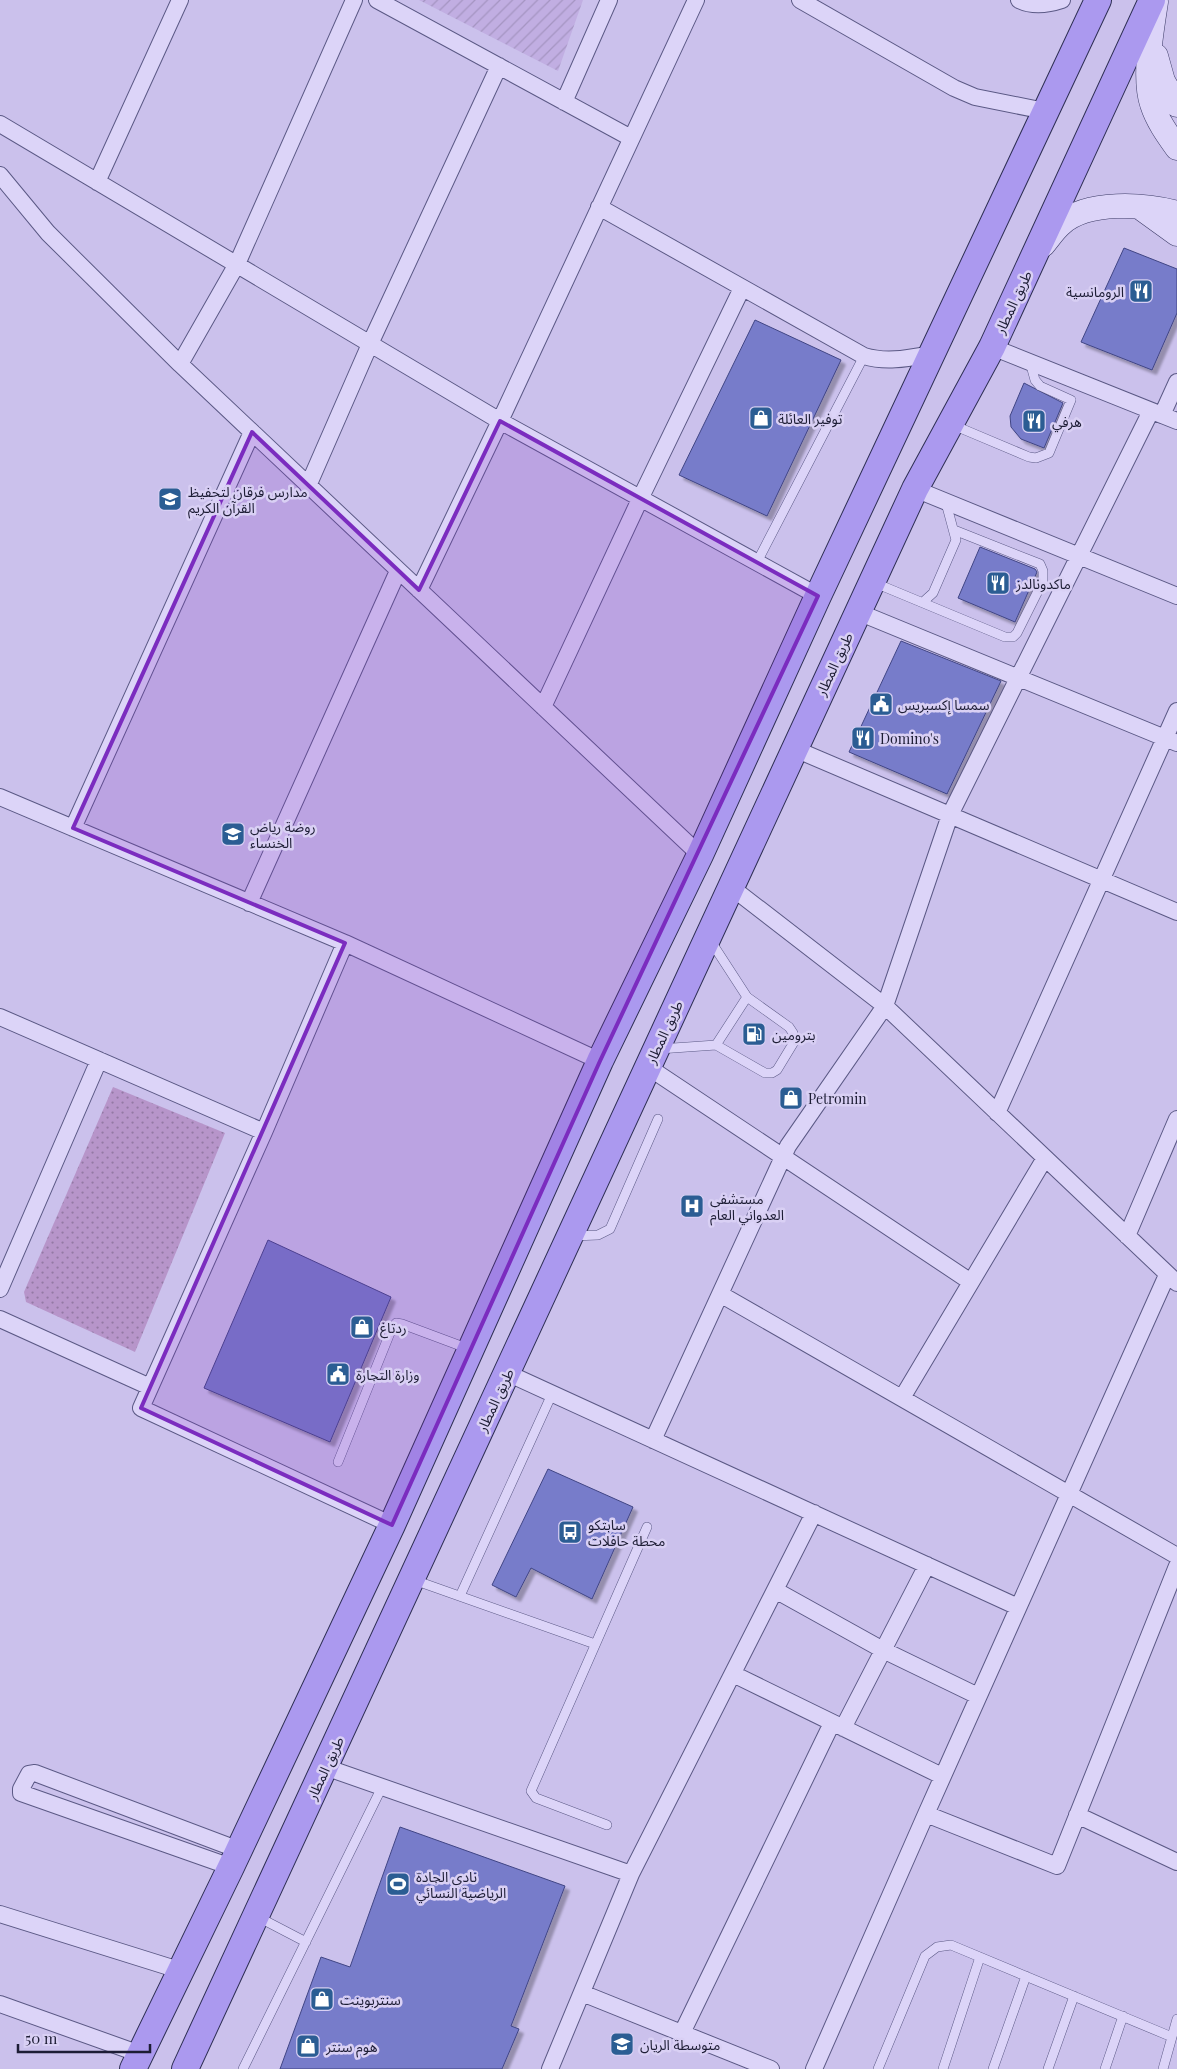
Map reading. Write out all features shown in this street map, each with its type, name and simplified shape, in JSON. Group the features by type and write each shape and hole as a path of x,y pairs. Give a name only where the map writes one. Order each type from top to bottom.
{"main road":[{"path":"137,2062 182,1971 392,1525 600,1061 700,855 818,596 1098,0"},
{"path":"1154,0 1149,82 1151,103 1165,132 1177,148"},
{"name":"طريق المطار","path":"186,2069 915,489 992,347 1154,0"},
{"path":"1151,37 1177,105"},
{"path":"1034,256 1062,223 1082,212 1111,206 1140,207 1177,213"},
{"path":"1140,207 1177,234"}],"street":[{"path":"98,182 180,0"},
{"path":"180,364 237,264 354,0"},
{"path":"377,0 631,138"},
{"path":"564,102 609,0"},
{"path":"419,590 696,0"},
{"path":"800,0 954,88 975,97 1045,111"},
{"path":"1018,0 1027,4 1041,5 1062,0"},
{"path":"308,486 370,344 499,66"},
{"path":"0,124 500,421 818,596"},
{"path":"0,175 48,234 180,364 700,855"},
{"path":"600,207 864,356 877,360 894,360 932,354"},
{"path":"543,707 641,497 742,288"},
{"path":"992,347 1177,421"},
{"path":"653,1440 788,1146 884,1006 950,815 1078,555 1156,413 1177,382"},
{"path":"72,828 252,432"},
{"path":"915,489 1177,596"},
{"path":"249,903 398,571"},
{"path":"858,612 1171,741"},
{"path":"997,1113 1102,880 1171,741 1177,711"},
{"path":"795,749 1177,912"},
{"path":"0,797 346,943 600,1061"},
{"path":"732,887 884,1006 1172,1279 1069,1494 1018,1606 814,2069"},
{"path":"346,943 141,1408 392,1525"},
{"path":"0,1017 264,1132"},
{"path":"652,1058 783,1156 971,1282"},
{"path":"0,1289 99,1060"},
{"path":"1127,1236 1177,1120"},
{"path":"902,1398 1045,1158"},
{"path":"720,1294 1177,1556"},
{"path":"0,1319 150,1387"},
{"path":"507,1373 1018,1606"},
{"path":"550,2069 631,1874 814,1513"},
{"path":"682,2033 837,1726 883,1650 927,1565"},
{"path":"926,1814 1056,1866 1177,1566"},
{"path":"775,1590 883,1650 978,1696"},
{"path":"732,1674 942,1776"},
{"path":"325,1767 631,1874"},
{"path":"35,1773 84,1792 235,1859 76,1812 21,1793 21,1789 30,1774 35,1773"},
{"path":"76,1812 84,1792"},
{"path":"1077,1815 1177,1862"},
{"path":"0,1914 182,1971"},
{"path":"582,1993 771,2069"},
{"path":"0,2004 137,2062"}],"lane":[{"path":"758,562 864,356"},
{"path":"951,424 1029,457 1036,458 1049,453 1071,400 1040,386 1035,380 1030,362"},
{"path":"924,602 933,593 956,540 946,503"},
{"path":"872,582 1005,636 1013,637 1017,633 1042,581 1043,571 1040,564 954,530"},
{"path":"652,1058 716,1045 765,1073 772,1073 777,1070 794,1042 793,1033 789,1027 747,997 708,937"},
{"path":"716,1045 747,997"},
{"path":"570,1237 598,1234 610,1229 658,1120"},
{"path":"338,1462 392,1328 396,1323 472,1350"},
{"path":"460,1596 552,1394"},
{"path":"607,1825 536,1798 531,1791 648,1527"},
{"path":"412,1579 595,1644"},
{"path":"243,2069 382,1787"},
{"path":"256,1916 306,1942"},
{"path":"878,2069 925,1956 937,1947 952,1945 1172,2037"},
{"path":"943,2069 980,1957"},
{"path":"993,2069 1026,1976"},
{"path":"1048,2069 1074,1996"},
{"path":"1105,2069 1123,2016"},
{"path":"1163,2069 1177,2019"}],"highlighted area":[{"path":"500,421 818,596 600,1061 392,1525 141,1408 345,943 73,828 252,432 419,590"}],"shaded area":[{"path":"419,0 583,0 558,71"},
{"path":"113,1087 225,1133 135,1352 26,1302 24,1292"}],"building":[{"name":"الرومانسية","path":"1124,248 1177,269 1177,313 1152,370 1081,342"},
{"name":"توفير العائلة","path":"755,320 841,360 767,516 679,475"},
{"name":"هرفي","path":"1024,383 1063,403 1044,448 1021,439 1011,427 1010,416"},
{"name":"ماكدونالدز","path":"980,547 1035,569 1037,572 1015,622 958,598"},
{"path":"901,641 1001,681 947,794 849,752"},
{"path":"268,1240 391,1297 330,1442 204,1388"},
{"name":"سابتكو محطة حافلات","path":"548,1469 633,1507 592,1599 531,1568 516,1597 492,1585"},
{"path":"400,1827 565,1886 511,2026 519,2029 502,2069 280,2069 321,1957 350,1967"}],"place":[{"name":"الرومانسية","path":"1141,291"},
{"name":"توفير العائلة","path":"761,418"},
{"name":"هرفي","path":"1034,421"},
{"name":"مدارس فرقان لتحفيظ القرآن الكريم","path":"170,499"},
{"name":"ماكدونالدز","path":"998,583"},
{"name":"سمسا إكسبريس","path":"881,704"},
{"name":"Domino's","path":"863,738"},
{"name":"روضة رياض الخنساء","path":"233,834"},
{"name":"بترومين","path":"754,1034"},
{"name":"Petromin","path":"791,1098"},
{"name":"مستشفى العدواني العام","path":"692,1206"},
{"name":"ردتاغ","path":"362,1327"},
{"name":"وزارة التجارة","path":"338,1374"},
{"name":"سابتكو محطة حافلات","path":"570,1532"},
{"name":"نادي الجادة الرياضية النسائي","path":"398,1884"},
{"name":"سنتربوينت","path":"322,1999"},
{"name":"متوسطة الريان","path":"622,2044"},
{"name":"هوم سنتر","path":"308,2046"}]}
